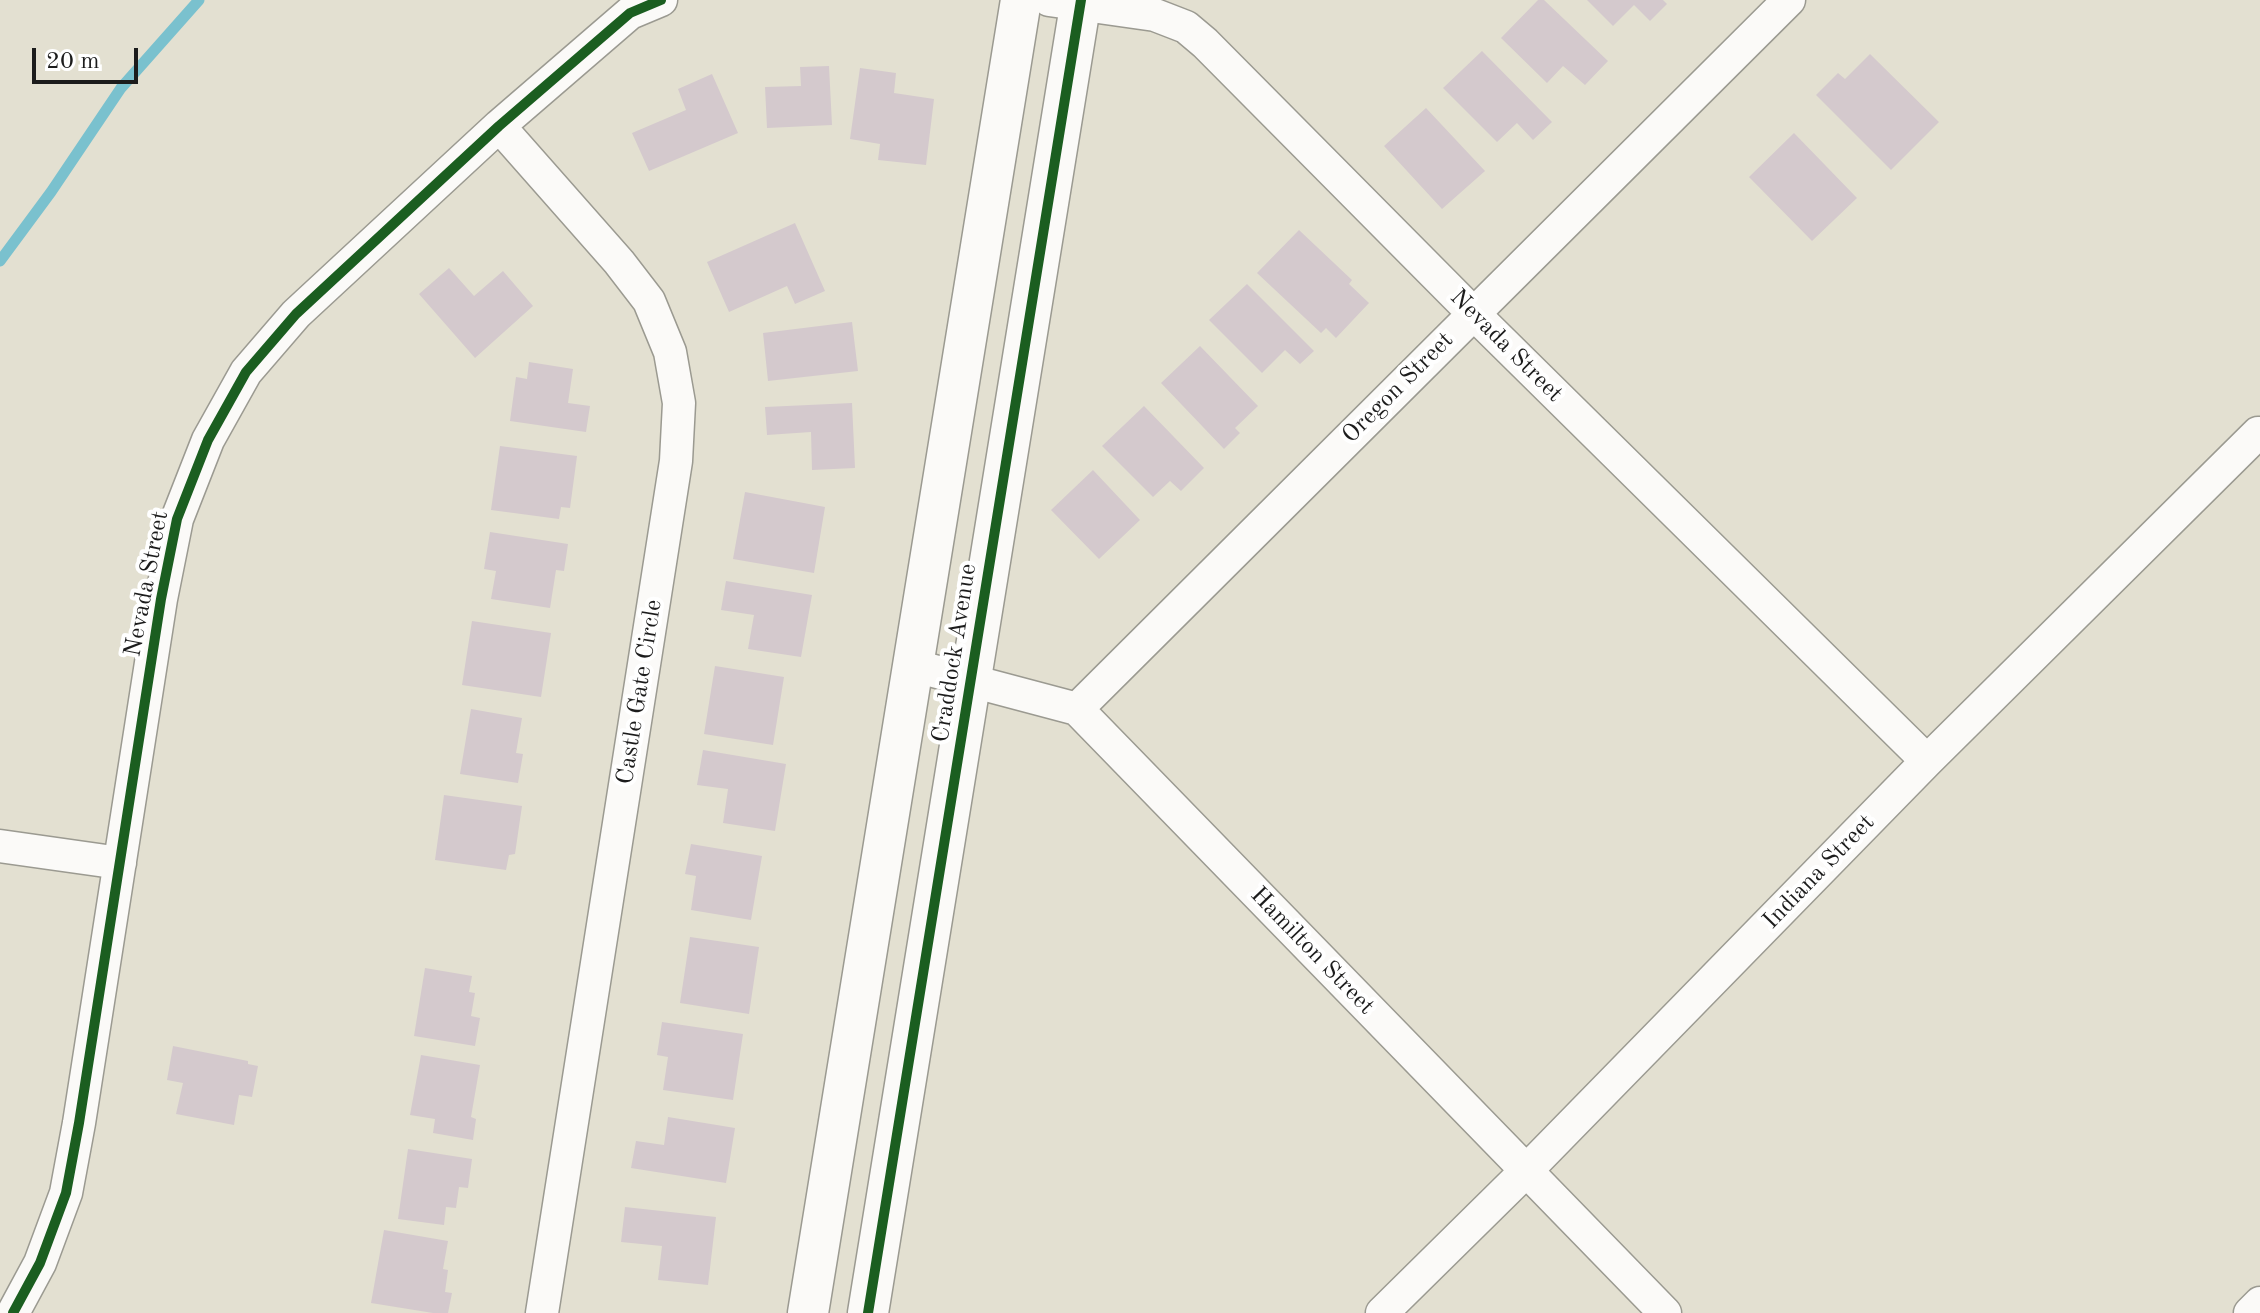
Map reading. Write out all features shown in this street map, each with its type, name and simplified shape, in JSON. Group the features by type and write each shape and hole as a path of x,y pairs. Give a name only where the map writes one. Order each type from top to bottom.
{"street":[{"name":"Nevada Street","path":"13,1313 40,1263 66,1193 161,599 174,532 208,440 246,372 296,314 499,126 630,13 661,0"},
{"name":"Craddock Avenue","path":"808,1313 1021,0"},
{"name":"Oregon Street","path":"1077,709 1789,0"},
{"name":"Nevada Street","path":"1070,1 1155,15 1186,27 1205,43 1473,313 1927,761"},
{"name":"Craddock Avenue","path":"868,1313 971,679 1070,1"},
{"name":"Castle Gate Circle","path":"499,126 619,262 649,301 670,352 679,403 676,461 542,1313"},
{"name":"Indiana Street","path":"1382,1313 1526,1171 1927,761 2258,433"},
{"path":"915,666 1077,709"},
{"name":"Hamilton Street","path":"1077,709 1665,1313"},
{"path":"0,846 120,863"},
{"path":"2250,1313 2260,1303"}],"building":[{"path":"1538,0 1544,0 1608,61 1585,85 1563,66 1547,83 1501,38"},
{"path":"1587,0 1663,0 1667,4 1650,21 1634,5 1613,26"},
{"path":"1482,51 1552,122 1533,140 1517,123 1497,142 1443,88"},
{"path":"1870,54 1939,122 1891,170 1816,95 1838,73 1845,79"},
{"path":"829,66 832,125 767,128 765,87 801,86 800,67"},
{"path":"860,68 896,73 894,93 934,99 926,165 878,160 880,144 850,139"},
{"path":"712,74 738,133 649,171 632,133 686,110 678,89"},
{"path":"1426,108 1485,171 1442,209 1384,146"},
{"path":"1794,133 1857,198 1812,241 1749,177"},
{"path":"795,223 825,291 795,304 787,286 729,312 707,262"},
{"path":"1299,230 1352,280 1349,284 1369,303 1336,338 1326,328 1321,333 1257,273"},
{"path":"449,268 474,296 503,271 533,306 475,358 419,294"},
{"path":"1247,284 1314,351 1300,364 1285,350 1262,373 1209,320"},
{"path":"852,322 858,371 768,381 763,333"},
{"path":"1200,346 1258,406 1235,428 1240,433 1224,449 1161,383"},
{"path":"529,362 573,369 568,403 590,406 586,432 510,421 516,377 527,379"},
{"path":"852,403 855,468 812,470 811,432 767,435 765,407"},
{"path":"1144,406 1204,468 1181,491 1170,481 1153,497 1102,446"},
{"path":"500,446 577,456 570,508 561,507 559,519 491,510"},
{"path":"1093,470 1140,520 1099,559 1051,510"},
{"path":"745,492 825,507 814,573 733,559"},
{"path":"490,532 568,544 564,571 556,570 550,608 491,599 496,571 484,569"},
{"path":"726,581 812,595 801,657 748,649 754,615 721,610"},
{"path":"472,621 551,633 541,697 462,685"},
{"path":"715,666 784,677 773,745 704,734"},
{"path":"471,709 522,718 516,753 523,754 518,783 460,774"},
{"path":"703,750 786,764 775,831 723,823 728,789 697,785"},
{"path":"444,795 522,806 515,854 509,855 506,870 435,860"},
{"path":"691,844 762,856 751,920 691,910 696,876 685,874"},
{"path":"690,937 759,947 749,1014 680,1003"},
{"path":"425,968 472,976 469,992 475,993 471,1016 480,1018 475,1046 414,1036"},
{"path":"662,1022 743,1034 733,1100 663,1090 668,1057 657,1055"},
{"path":"173,1046 248,1061 248,1064 258,1066 252,1097 239,1095 234,1125 176,1114 183,1083 167,1080"},
{"path":"421,1055 480,1065 471,1117 476,1119 473,1140 433,1133 435,1119 410,1115"},
{"path":"668,1117 735,1128 726,1183 631,1168 636,1141 664,1145"},
{"path":"408,1149 472,1159 468,1188 459,1187 456,1208 446,1207 444,1225 398,1219"},
{"path":"625,1207 716,1217 708,1285 658,1280 662,1246 621,1242"},
{"path":"384,1230 448,1241 443,1269 448,1270 445,1292 452,1293 448,1313 371,1303"}],"waterway":[{"path":"0,261 121,88 199,0"}],"cycle path":[{"path":"13,1313 40,1263 66,1193 161,599 177,519 208,440 246,372 296,314 499,126 630,13 661,0"},
{"path":"868,1313 1081,0"}]}
